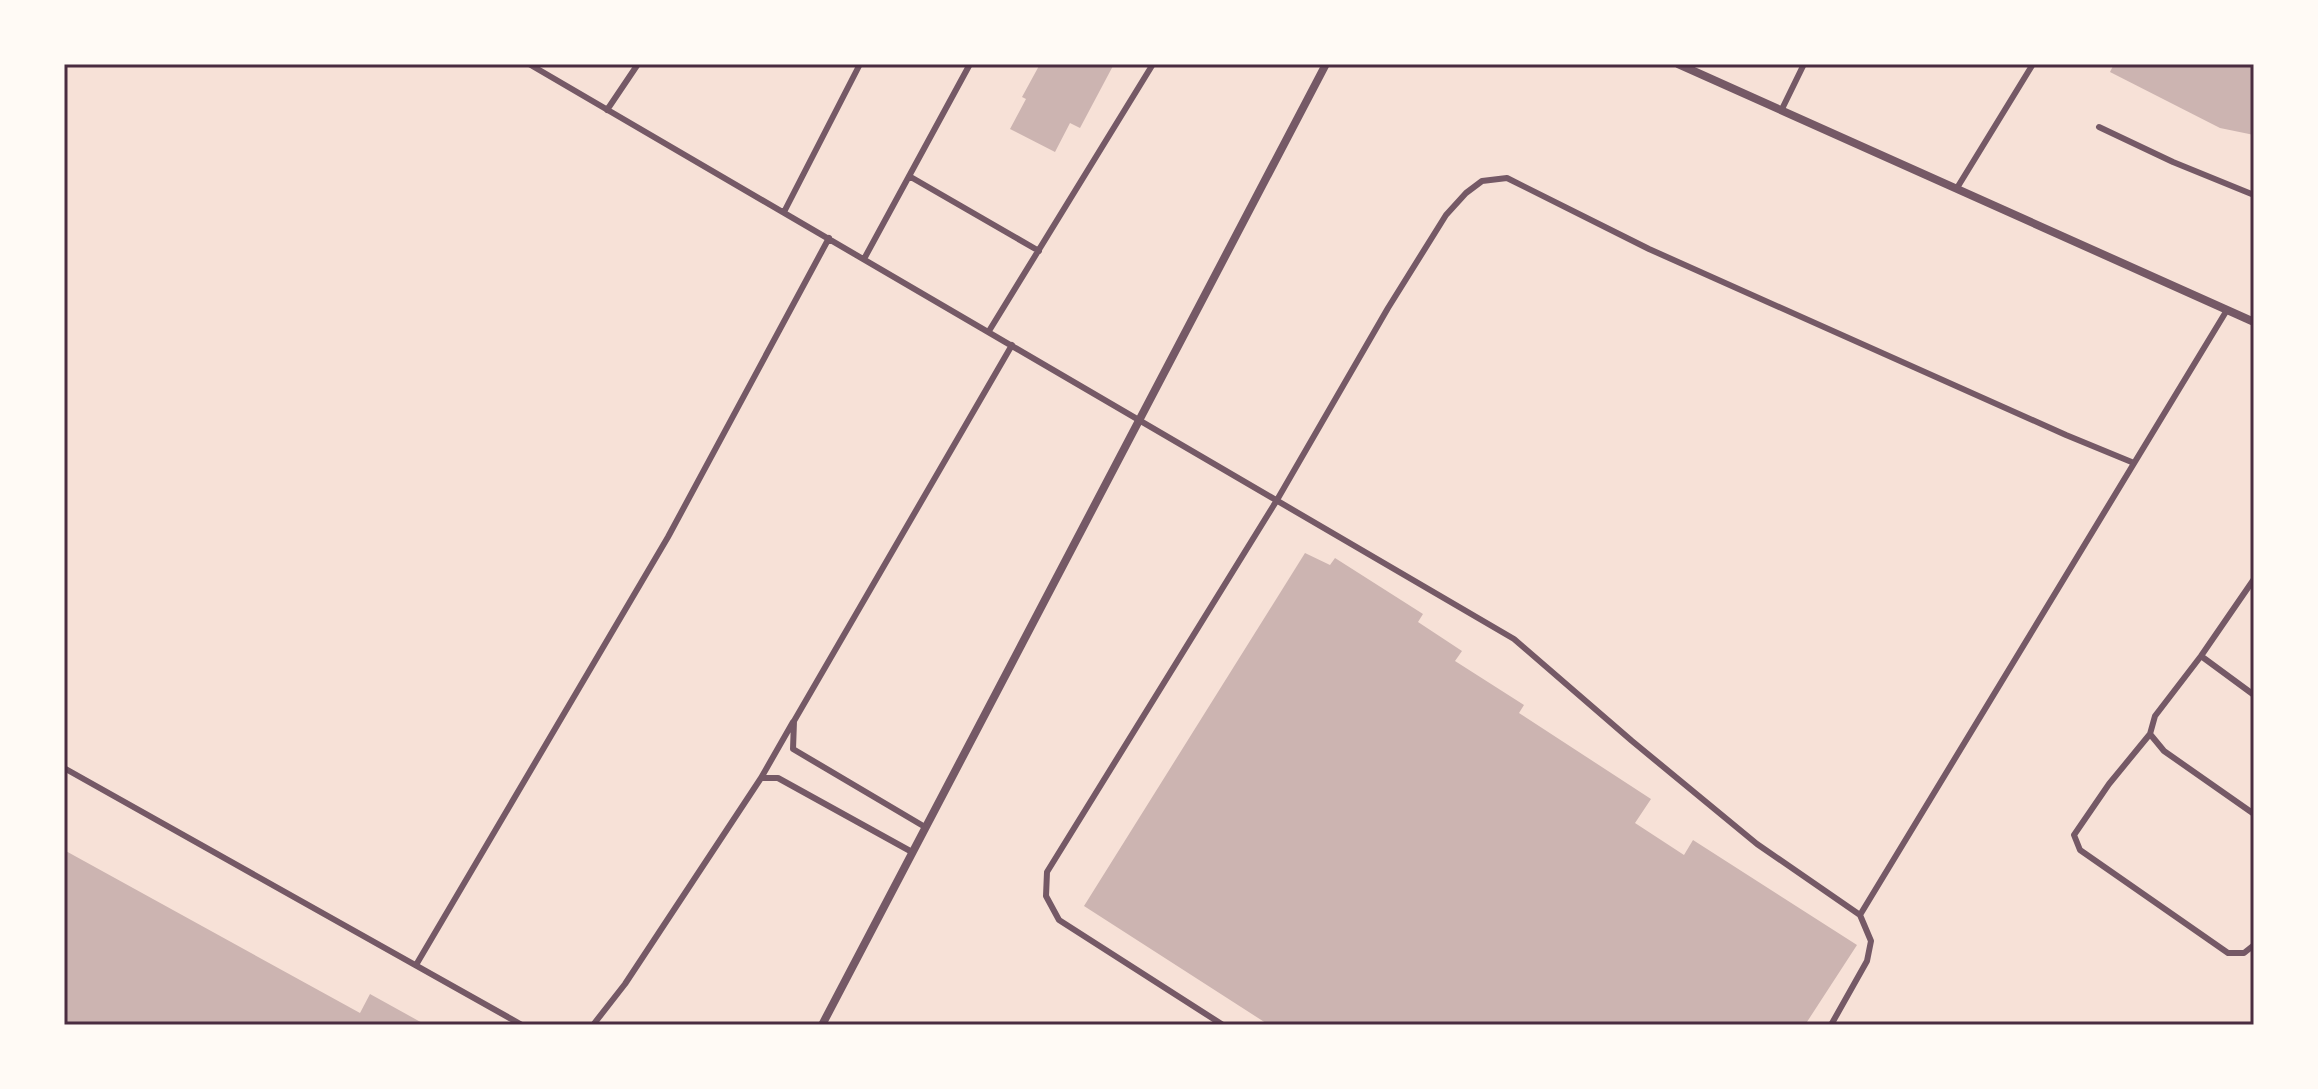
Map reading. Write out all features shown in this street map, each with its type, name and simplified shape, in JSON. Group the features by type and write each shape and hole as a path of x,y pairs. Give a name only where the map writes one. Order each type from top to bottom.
{"street":[{"path":"822,1025 1326,64"},
{"path":"1678,64 2254,322"}],"lane":[{"path":"529,64 1514,639 1757,844 1860,915 1871,941 1867,961 1831,1025"},
{"path":"607,110 638,64"},
{"path":"784,212 860,64"},
{"path":"864,259 970,64"},
{"path":"989,331 1153,64"},
{"path":"1782,109 1804,64"},
{"path":"1957,188 2033,64"},
{"path":"2099,127 2254,195"},
{"path":"909,176 1039,251"},
{"path":"1223,1025 1059,920 1046,896 1047,872 1277,500 1388,308 1446,215 1482,181 1507,178 1649,249 2134,463"},
{"path":"416,965 668,537 829,238"},
{"path":"1860,915 2227,310"},
{"path":"593,1025 625,984 761,778 1012,345"},
{"path":"2254,579 2155,716 2150,734 2074,835 2080,850 2228,953 2244,953 2254,945"},
{"path":"2201,656 2254,695"},
{"path":"794,721 793,749 925,827"},
{"path":"2150,734 2164,751 2254,814"},
{"path":"64,768 522,1025"},
{"path":"761,778 778,778 912,852"}],"building":[{"path":"1040,64 1114,64 1080,128 1070,123 1055,152 1010,129 1026,99 1022,97"},
{"path":"2114,64 2254,64 2254,135 2220,128 2110,72"},
{"path":"1305,553 1330,565 1335,558 1423,614 1418,622 1462,651 1455,661 1524,705 1519,713 1651,799 1635,823 1684,855 1693,840 1857,945 1805,1025 1269,1025 1084,906"},
{"path":"64,850 360,1013 370,994 426,1025 64,1025"}]}
